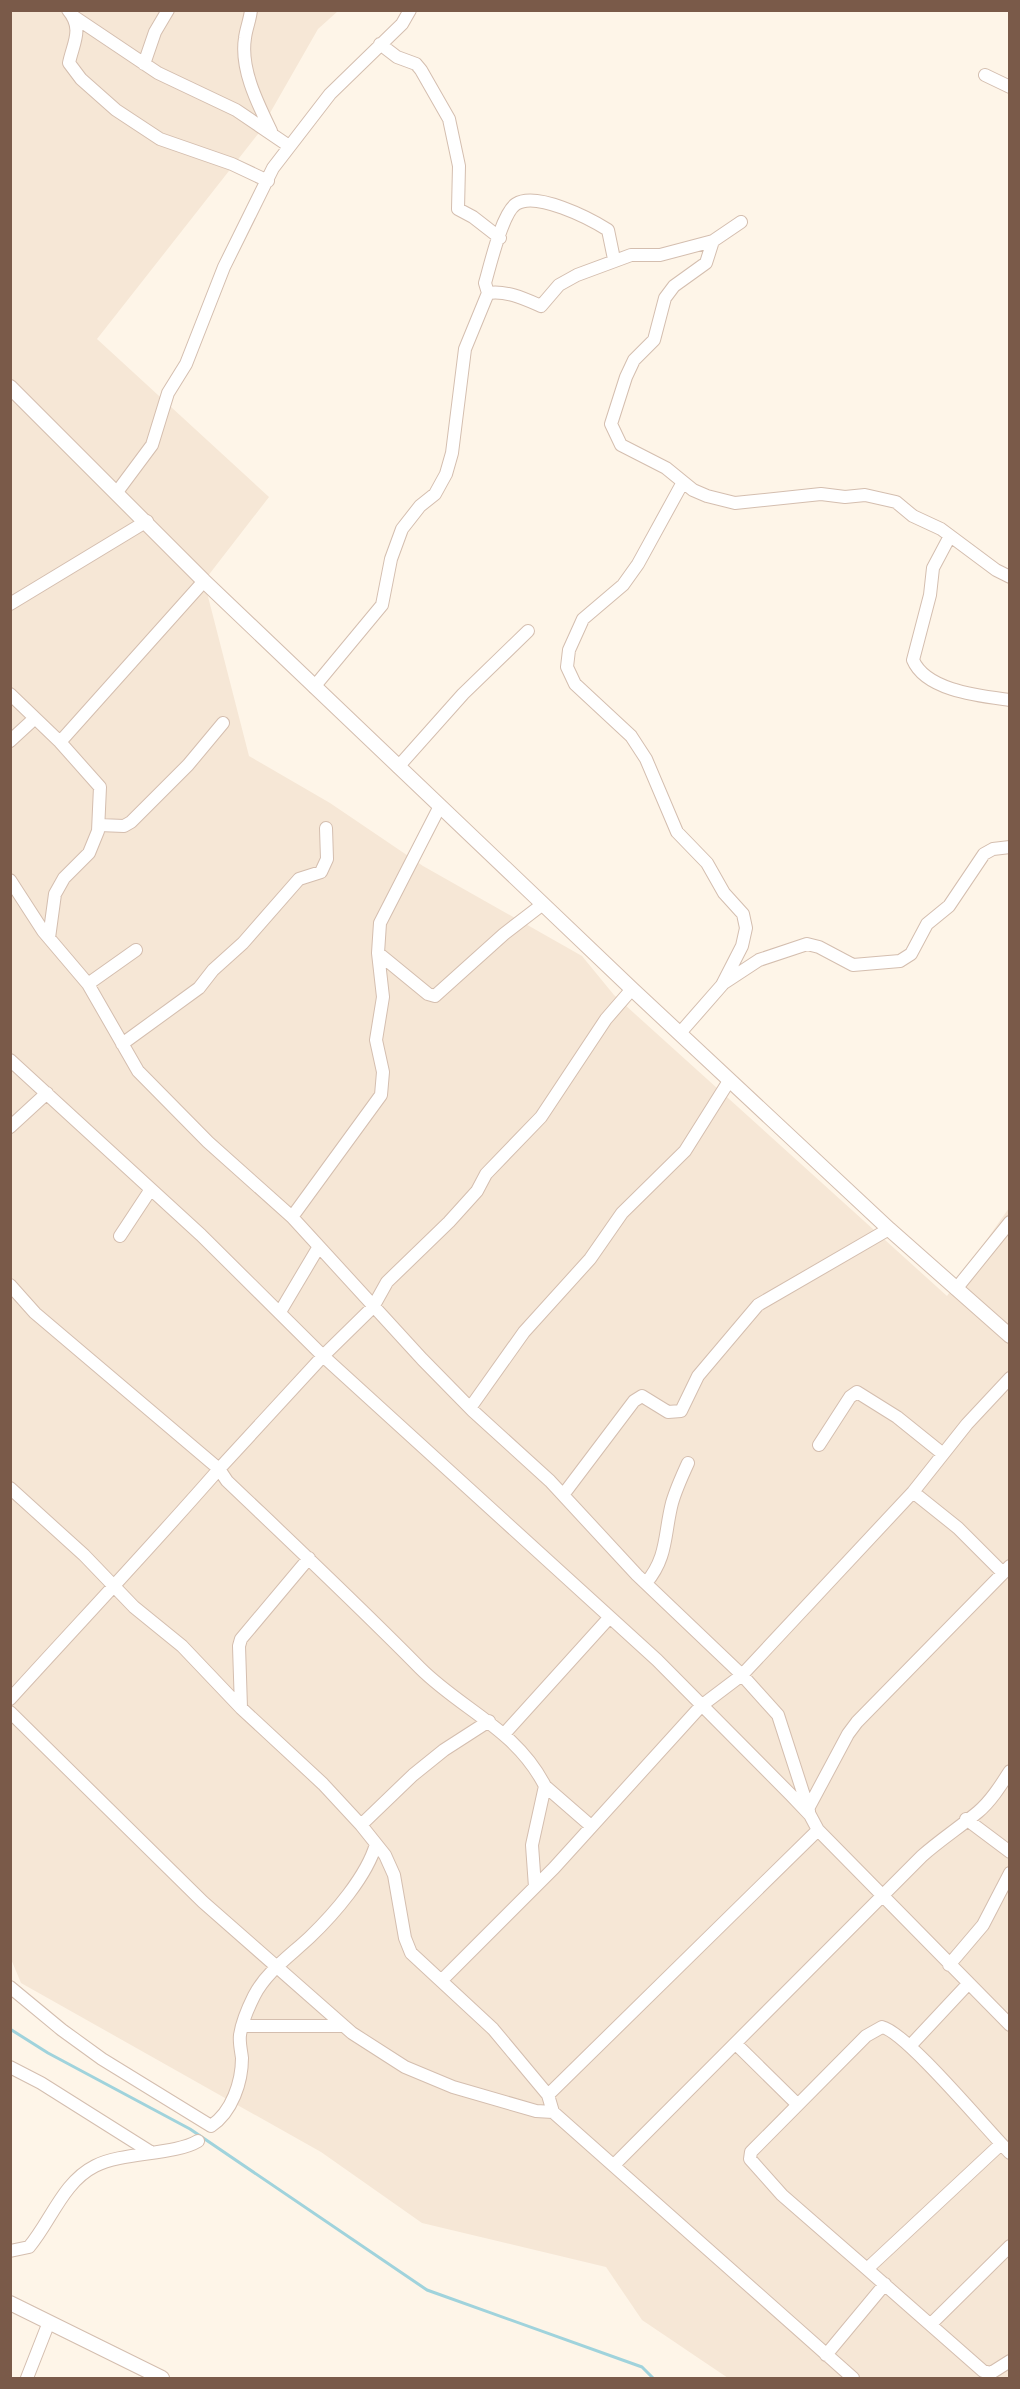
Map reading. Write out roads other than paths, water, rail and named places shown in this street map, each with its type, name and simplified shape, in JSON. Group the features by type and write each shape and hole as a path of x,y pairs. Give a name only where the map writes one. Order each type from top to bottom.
{"street":[{"path":"144,64 155,32 168,10"},
{"path":"251,10 244,46 249,76 271,132"},
{"path":"117,492 152,445 168,393 186,364 224,267 268,181 290,146 330,94 402,24 410,10"},
{"path":"71,13 144,64 236,110 290,146"},
{"path":"71,13 78,34 69,63 81,78 116,110 160,139 232,164 268,181"},
{"path":"380,44 397,57 416,64 421,70 449,119 459,166 458,209 473,217 500,238"},
{"path":"985,75 1010,87"},
{"path":"314,687 382,605 391,559 402,529 420,506 435,494 447,474 452,453 465,349 482,302 488,292 485,283 506,218 515,205 532,199 585,216 608,230 615,259"},
{"path":"488,292 524,298 541,306 559,285 577,274 631,255 660,255 713,241 741,222"},
{"path":"713,241 706,263 674,286 665,298 654,340 634,360 626,377 611,424 621,445 666,468 683,482 707,496 735,502 821,494 845,497 865,495 896,502 913,516 950,536 996,570 1010,577"},
{"path":"10,387 147,521 204,581 398,767 729,1081 889,1229 1010,1336"},
{"path":"680,1033 722,985 742,946 746,928 743,914 724,893 707,863 677,832 646,759 631,736 575,684 567,667 569,650 583,619 623,585 683,482"},
{"path":"10,604 147,521"},
{"path":"950,536 933,568 930,595 913,660 928,676 948,688 964,694 1010,700"},
{"path":"60,742 204,581"},
{"path":"398,767 463,694 528,632"},
{"path":"10,694 60,742 100,787 99,825 89,852 64,878 55,894 49,938"},
{"path":"10,741 35,718"},
{"path":"99,825 124,826 131,822 188,765 224,723"},
{"path":"292,1217 381,1095 383,1072 376,1040 383,997 378,953 380,923 440,806"},
{"path":"122,1044 199,988 213,970 243,943 299,879 321,872 327,859 326,828"},
{"path":"722,985 759,960 807,944 819,947 853,965 900,961 911,954 927,924 948,906 984,854 993,849 1010,847"},
{"path":"10,880 49,938 88,984 138,1071 249,1181 270,1196 292,1217 318,1248 470,1408 563,1495 646,1583 742,1675 778,1715 809,1811 818,1830 1010,2025"},
{"path":"378,953 428,994 435,996 504,934 543,904"},
{"path":"88,984 136,950"},
{"path":"10,1699 114,1584 157,1541 219,1469 323,1356 374,1307 387,1282 449,1222 477,1191 486,1174 541,1117 606,1019 632,989"},
{"path":"10,1060 151,1189 323,1356 657,1660 809,1811"},
{"path":"470,1408 524,1332 590,1259 622,1214 685,1151 729,1081"},
{"path":"10,1127 47,1093"},
{"path":"120,1236 151,1189"},
{"path":"956,1289 1010,1222"},
{"path":"563,1495 634,1401 642,1396 668,1412 681,1411 698,1376 758,1305 889,1229"},
{"path":"280,1312 318,1248"},
{"path":"10,1285 35,1313 219,1469 227,1481 421,1669 505,1733 545,1786 591,1826"},
{"path":"441,1981 535,1887 701,1706 742,1675 913,1492 1010,1378"},
{"path":"819,1445 850,1397 858,1392 897,1417 943,1454"},
{"path":"646,1583 655,1572 665,1549 672,1503 688,1463"},
{"path":"10,1488 114,1584 134,1607 182,1646 242,1708 323,1784 361,1825 385,1855 394,1875 408,1948 494,2029 548,2095 553,2112 853,2379"},
{"path":"809,1811 848,1734 1006,1569 913,1492"},
{"path":"242,1708 239,1646 244,1633 309,1558"},
{"path":"505,1733 609,1618"},
{"path":"10,1712 203,1902 342,2026 405,2067 453,2087 536,2111 553,2112"},
{"path":"361,1825 413,1774 444,1750 489,1721"},
{"path":"614,2165 936,1843 988,1802 1010,1771"},
{"path":"535,1887 532,1845 545,1786"},
{"path":"966,1819 1010,1852"},
{"path":"548,2095 818,1830"},
{"path":"10,1988 94,2053 211,2126 217,2122 236,2093 240,2078 239,2037 254,1995 277,1967 312,1935 365,1871 376,1844"},
{"path":"949,1965 983,1924 1010,1873"},
{"path":"910,2046 968,1984"},
{"path":"242,2026 342,2026"},
{"path":"867,2269 1005,2148 910,2046 888,2028 882,2027 874,2030 797,2104 751,2152 751,2162 783,2195 867,2269 931,2324 983,2371 991,2373 1010,2361"},
{"path":"736,2044 797,2104"},
{"path":"10,2067 41,2083 149,2151"},
{"path":"10,2251 29,2247 67,2190 96,2165 149,2151 190,2146 198,2141"},
{"path":"931,2324 1010,2246"},
{"path":"826,2355 885,2284"},
{"path":"10,2303 162,2379"},
{"path":"27,2379 49,2322"}],"waterway":[{"path":"10,2029 48,2053 190,2129 427,2290 642,2367 653,2378"}]}
